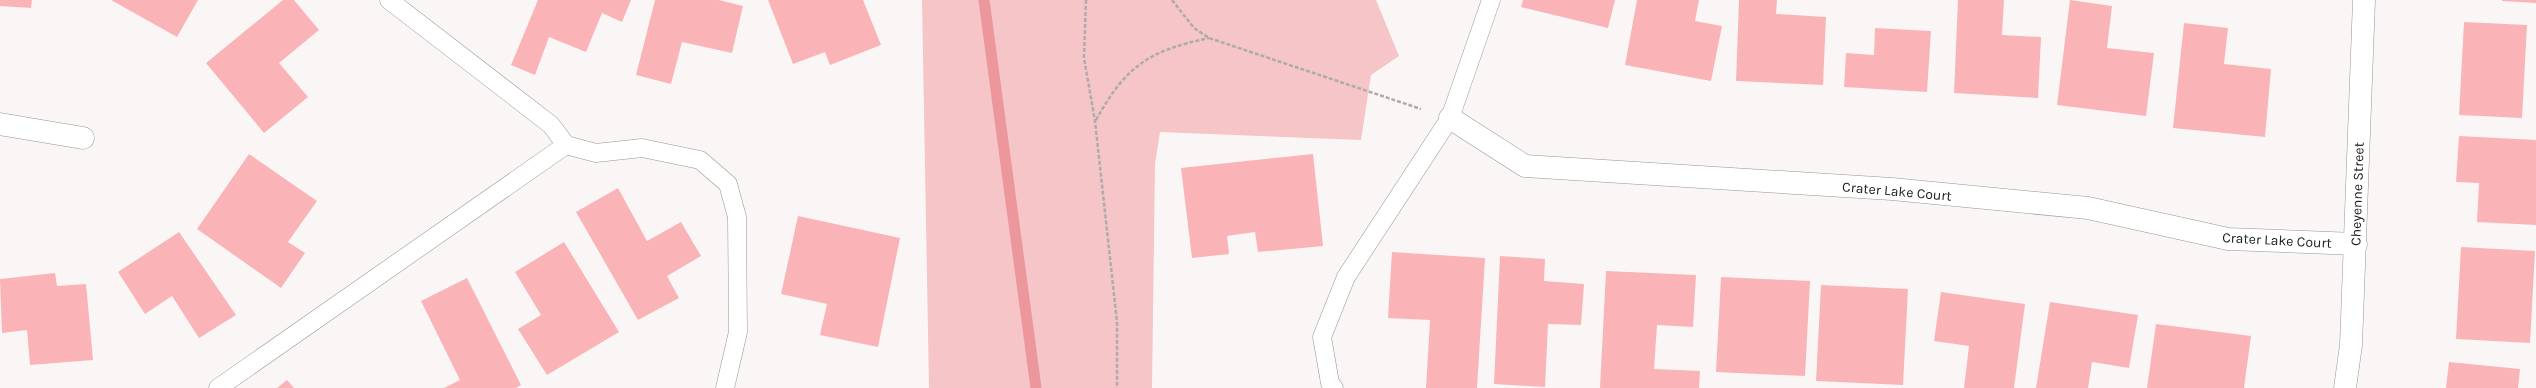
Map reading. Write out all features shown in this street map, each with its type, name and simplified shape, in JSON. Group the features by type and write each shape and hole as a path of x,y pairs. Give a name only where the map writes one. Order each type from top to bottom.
{"street":[{"name":"Cheyenne Street","path":"2345,388 2351,345 2356,244 2364,0"},
{"name":"Crater Lake Court","path":"1450,118 1526,166 1892,189 2088,208 2228,239 2356,244"},
{"path":"0,124 83,138"}],"lane":[{"path":"389,0 551,124 566,145 596,153 642,148 700,160 728,184 737,217 738,332 725,388"},
{"path":"1334,388 1330,383 1322,337 1346,277 1450,118 1491,0"},
{"path":"218,388 566,145"}],"path":[{"path":"1086,0 1084,58 1096,121 1117,322 1117,388"},
{"path":"1172,0 1194,28 1209,38 1450,118"},
{"path":"1096,121 1113,90 1141,62 1160,51 1209,38"}],"shaded area":[{"path":"922,0 1376,0 1399,56 1371,75 1361,140 1160,132 1155,164 1152,388 929,388"}],"building":[{"path":"0,0 32,0 31,8 0,6"},
{"path":"111,0 198,0 177,37"},
{"path":"283,0 294,0 319,30 279,63 308,97 264,133 206,63"},
{"path":"538,0 631,0 622,22 602,13 586,52 549,37 535,75 511,65"},
{"path":"655,0 719,0 743,6 732,53 682,42 671,84 636,75"},
{"path":"768,0 863,0 881,45 830,65 825,52 793,64"},
{"path":"1523,0 1615,0 1608,28 1521,7"},
{"path":"1637,0 1699,0 1695,21 1722,26 1711,81 1625,65"},
{"path":"1739,0 1777,0 1776,14 1826,17 1823,85 1736,81"},
{"path":"1958,0 2004,0 2002,35 2041,37 2038,98 1954,93"},
{"path":"2070,0 2112,6 2107,48 2154,53 2146,116 2057,105"},
{"path":"2536,0 2536,3 2502,1"},
{"path":"2464,22 2527,25 2522,118 2459,115"},
{"path":"2184,23 2228,28 2224,64 2271,69 2265,137 2173,128"},
{"path":"1875,28 1931,31 1927,92 1844,87 1846,53 1874,55"},
{"path":"2459,136 2536,140 2536,225 2477,222 2479,183 2456,182"},
{"path":"249,154 317,201 288,242 305,253 281,288 197,229"},
{"path":"1313,154 1323,246 1258,252 1255,232 1227,236 1229,254 1192,258 1181,168"},
{"path":"618,188 647,241 681,222 701,256 667,276 679,298 638,320 576,212"},
{"path":"798,216 900,238 878,347 820,335 827,304 781,294"},
{"path":"179,232 236,315 199,338 172,296 145,314 118,272"},
{"path":"564,242 619,332 547,375 518,329 541,315 515,272"},
{"path":"2461,247 2535,251 2530,343 2456,339"},
{"path":"1392,252 1485,258 1477,388 1426,388 1430,320 1388,318"},
{"path":"1500,256 1545,259 1544,281 1584,284 1581,325 1548,324 1545,387 1494,384"},
{"path":"1606,271 1696,275 1693,327 1657,325 1654,369 1700,371 1699,388 1600,388"},
{"path":"55,273 57,286 86,284 93,360 30,365 27,330 2,333 0,279"},
{"path":"1721,277 1810,281 1805,376 1716,372"},
{"path":"467,278 521,385 516,388 444,388 460,380 421,301"},
{"path":"1821,285 1908,289 1903,385 1816,381"},
{"path":"1941,292 2025,304 2014,388 1964,388 1969,346 1934,341"},
{"path":"2050,302 2138,315 2129,368 2092,362 2088,388 2036,388"},
{"path":"2156,324 2251,336 2244,388 2147,388"},
{"path":"2449,362 2520,369 2518,388 2446,388"},
{"path":"287,380 294,388 277,388"}],"waterway":[{"path":"984,0 1036,388"}]}
